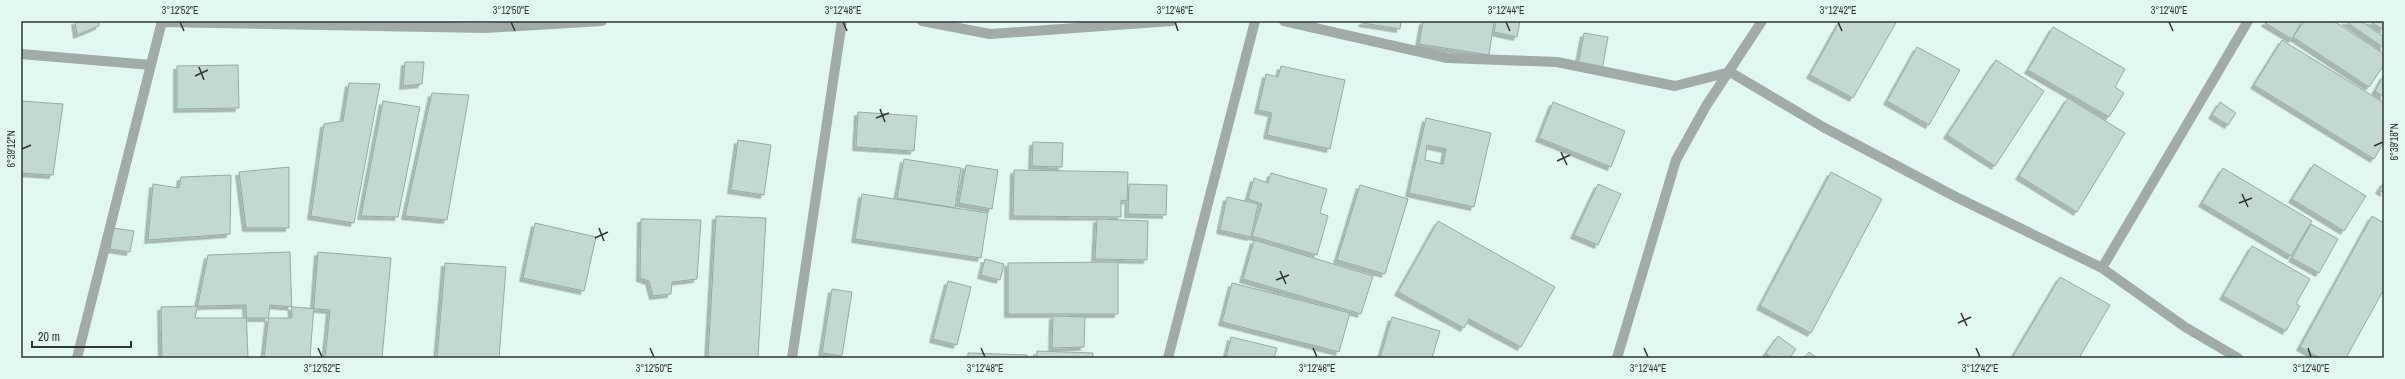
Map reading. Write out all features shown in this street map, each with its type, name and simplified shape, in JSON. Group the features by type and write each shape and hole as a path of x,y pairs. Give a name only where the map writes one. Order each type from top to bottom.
{"street":[{"path":"77,358 162,22 485,28 602,21"},
{"path":"792,358 842,21"},
{"path":"922,21 990,34 1172,21"},
{"path":"1168,358 1255,21"},
{"path":"1284,21 1447,58 1557,62 1676,86 1730,72 1830,131 1956,197 2102,268 2185,327 2238,358"},
{"path":"1618,358 1676,160 1706,106 1730,72 1762,21"},
{"path":"2102,268 2248,21"},
{"path":"21,54 151,65"}],"building":[{"path":"75,21 99,21 99,26 77,35"},
{"path":"1363,21 1401,21 1400,29 1362,23"},
{"path":"1423,21 1494,21 1489,55 1419,44"},
{"path":"1496,21 1520,21 1517,37 1494,32"},
{"path":"1840,21 1897,21 1853,98 1810,75"},
{"path":"2266,21 2302,21 2292,39 2265,23"},
{"path":"2304,21 2334,21 2384,54 2384,65 2369,87 2293,37"},
{"path":"2345,21 2361,21 2384,37 2384,48"},
{"path":"2369,21 2384,21 2384,30"},
{"path":"2053,27 2125,69 2115,87 2124,93 2109,117 2028,70"},
{"path":"1584,33 1608,37 1602,70 1578,65"},
{"path":"2282,40 2384,103 2384,142 2374,159 2254,85"},
{"path":"1917,47 1960,70 1929,125 1887,101"},
{"path":"1996,60 2044,91 1995,166 1947,135"},
{"path":"405,62 424,62 422,84 403,86"},
{"path":"238,65 239,108 177,109 177,66"},
{"path":"1281,66 1345,80 1330,149 1267,135 1272,113 1258,110 1266,74 1278,77"},
{"path":"2384,75 2384,97 2375,91"},
{"path":"349,83 380,84 354,223 311,216 324,124 343,121"},
{"path":"432,93 469,95 447,220 405,216"},
{"path":"2068,98 2125,133 2077,212 2019,176"},
{"path":"21,101 63,104 53,175 21,173"},
{"path":"383,101 420,107 398,217 361,216"},
{"path":"1553,102 1625,131 1611,167 1539,138"},
{"path":"2220,102 2236,113 2228,125 2212,115"},
{"path":"858,112 917,116 914,151 856,147"},
{"path":"1426,118 1491,133 1474,207 1409,193","holes":["1427,145 1446,149 1443,164 1425,160"]},
{"path":"738,140 771,145 764,195 731,190"},
{"path":"1033,142 1063,143 1062,167 1032,166"},
{"path":"904,159 961,168 955,208 897,198"},
{"path":"2314,164 2366,196 2344,231 2292,199"},
{"path":"966,165 998,170 992,209 959,203"},
{"path":"289,167 289,228 246,228 239,172"},
{"path":"2223,168 2312,221 2291,256 2202,203"},
{"path":"1014,170 1128,172 1127,201 1121,200 1121,217 1013,216"},
{"path":"1831,172 1882,199 1811,333 1760,306"},
{"path":"1271,173 1327,189 1320,213 1328,216 1317,255 1252,236 1262,204 1248,199 1254,178 1268,183"},
{"path":"231,175 230,234 148,240 153,184 179,188 181,177"},
{"path":"2384,182 2384,193 2379,190"},
{"path":"1129,184 1167,185 1166,215 1128,214"},
{"path":"1598,184 1621,194 1598,245 1574,235"},
{"path":"1360,185 1408,199 1385,274 1337,260"},
{"path":"862,194 988,213 981,258 855,239"},
{"path":"1227,197 1258,204 1251,237 1220,230"},
{"path":"716,216 766,218 758,358 708,358"},
{"path":"2372,216 2384,223 2384,289 2346,358 2320,358 2300,347"},
{"path":"641,219 701,220 697,279 672,282 671,294 653,296 649,281 640,278"},
{"path":"1097,219 1148,221 1147,260 1095,259"},
{"path":"1438,221 1555,287 1521,347 1469,319 1464,328 1398,292"},
{"path":"535,223 596,237 584,291 523,278"},
{"path":"2311,224 2338,239 2319,273 2292,258"},
{"path":"113,228 134,231 130,252 110,249"},
{"path":"1254,240 1373,276 1361,314 1243,279"},
{"path":"2252,246 2310,279 2296,304 2300,306 2286,331 2223,296"},
{"path":"290,252 292,318 195,318 208,255"},
{"path":"318,252 391,258 382,358 310,358"},
{"path":"985,259 1004,264 1000,280 981,275"},
{"path":"1118,262 1118,314 1008,314 1008,263"},
{"path":"445,263 506,267 499,358 437,358"},
{"path":"2060,277 2110,305 2079,358 2012,358"},
{"path":"948,281 971,287 957,345 933,339"},
{"path":"1232,283 1350,313 1339,352 1222,322"},
{"path":"832,289 852,292 842,356 822,353"},
{"path":"246,305 248,358 162,358 161,307"},
{"path":"270,305 330,310 325,358 264,358"},
{"path":"1053,316 1085,317 1084,347 1052,348"},
{"path":"1392,317 1440,331 1432,358 1380,358"},
{"path":"1778,336 1796,349 1790,358 1772,358 1766,353"},
{"path":"1231,337 1277,348 1274,358 1226,358"},
{"path":"1037,351 1093,353 1093,358 1037,358"},
{"path":"1809,352 1817,358 1804,358"},
{"path":"968,353 1027,355 1027,358 968,358"}]}
